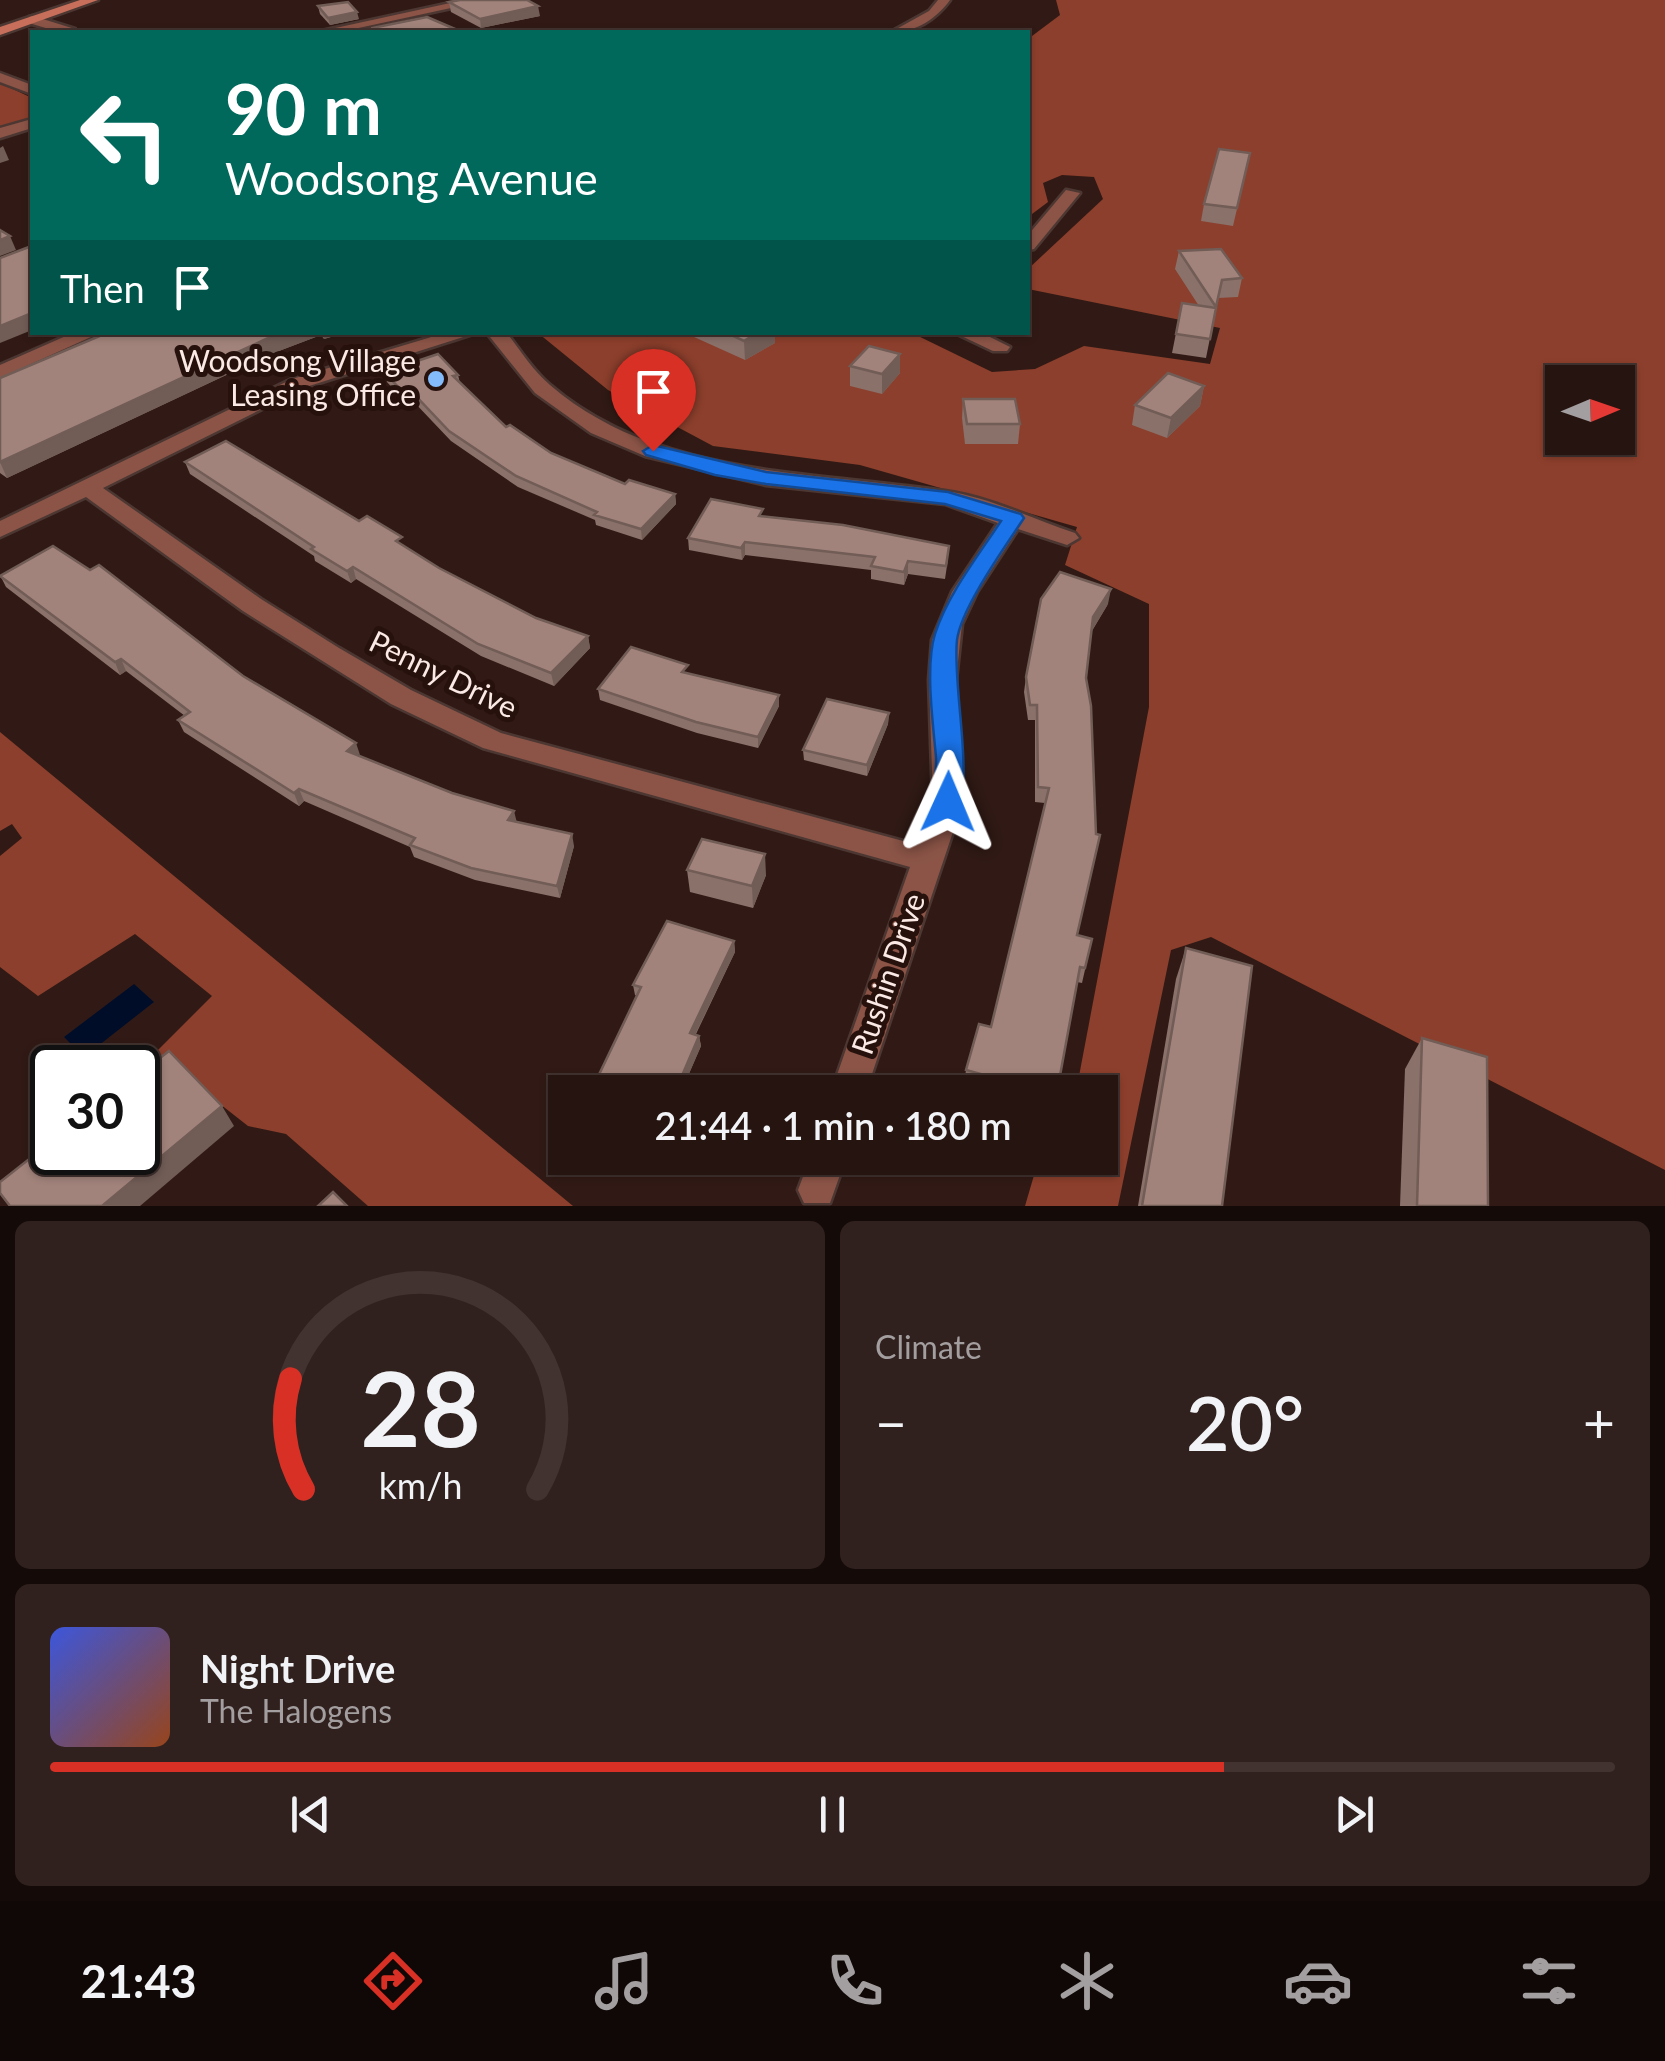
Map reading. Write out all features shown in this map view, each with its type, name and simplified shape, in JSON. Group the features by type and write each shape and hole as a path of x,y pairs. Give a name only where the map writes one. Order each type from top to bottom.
{"main road":[{"path":"0,30 92,0"}],"street":[{"path":"333,30 482,0"},
{"path":"901,30 933,14 944,0"},
{"path":"33,20 64,30"},
{"path":"0,76 30,89"},
{"path":"0,134 30,124"},
{"path":"1030,243 1072,193"},
{"path":"0,372 86,335"},
{"path":"0,530 327,372 459,335"},
{"path":"498,335 542,389 599,428 653,451 715,469 766,478 938,496 1067,538"},
{"path":"970,335 1000,346"},
{"name":"Penny Drive","path":"87,487 252,605 330,654 400,697 493,741 928,860"},
{"name":"Rushin Drive","path":"856,1075 948,802 946,636 977,574 1014,518"}],"shaded area":[{"path":"1056,0 1665,0 1665,1170 1211,937 1171,950 1118,1206 1025,1206 1034,1175 1118,1175 1118,1075 1079,1075 1149,707 1149,604 1065,565 1077,527 860,465 713,446 608,390 540,335 916,335 992,372 1035,369 1084,346 1210,364 1220,328 1030,289 1030,267 1103,199 1094,177 1062,175 1043,183 1048,202 1030,216 1030,38 1060,15"},
{"path":"0,83 30,97 30,118 0,128"},
{"path":"0,732 573,1206 368,1206 286,1134 248,1126 160,1057 160,1048 212,996 135,934 38,996 0,967 0,856 22,838 12,824 0,831"}],"water":[{"path":"134,984 154,1002 99,1045 72,1045 64,1037"}],"building":[{"path":"527,0 538,6 480,19 449,2"},
{"path":"348,2 357,12 328,18 318,6"},
{"path":"427,17 457,30 371,30"},
{"path":"1219,149 1250,153 1237,208 1204,204"},
{"path":"30,248 30,314 0,326 0,258"},
{"path":"1221,249 1242,278 1222,280 1216,307 1179,251"},
{"path":"1182,303 1216,308 1210,339 1176,334"},
{"path":"102,335 277,335 0,462 0,378"},
{"path":"731,335 753,335 744,341"},
{"path":"869,346 900,354 882,374 850,366"},
{"path":"438,354 458,375 453,376 506,427 510,425 551,453 625,484 629,480 675,494 641,529 594,515 597,512 516,476 449,431 411,391 404,393 384,372"},
{"path":"1168,373 1204,386 1171,418 1135,405"},
{"path":"963,399 1015,399 1020,424 967,424"},
{"path":"226,441 359,521 367,516 402,537 396,541 439,568 536,618 588,636 551,673 478,644 353,567 347,571 311,549 314,547 185,462"},
{"path":"711,499 763,509 759,516 843,525 949,546 946,566 908,561 904,572 871,566 875,557 745,542 741,548 688,538"},
{"path":"53,546 90,570 99,565 243,676 356,743 347,751 452,793 514,811 508,820 572,834 557,886 471,868 410,845 415,838 299,789 294,793 178,720 190,712 0,576"},
{"path":"1060,572 1111,589 1093,617 1086,678 1091,706 1096,834 1100,835 1077,935 1092,939 1085,968 1080,967 1060,1075 984,1075 966,1070 979,1024 991,1027 1049,788 1038,787 1037,705 1030,705 1026,677 1041,599"},
{"path":"631,647 688,665 682,672 779,695 758,737 696,722 598,689"},
{"path":"827,699 889,713 867,765 803,750"},
{"path":"702,839 765,854 752,886 687,870"},
{"path":"667,921 734,941 690,1033 699,1036 682,1075 599,1075 641,987 633,985"},
{"path":"1186,948 1252,966 1222,1206 1142,1206"},
{"path":"1422,1038 1487,1057 1488,1206 1417,1206"},
{"path":"169,1051 222,1106 160,1158 160,1058"},
{"path":"30,1158 30,1175 139,1175 102,1206 10,1206 0,1193 0,1182"},
{"path":"333,1192 347,1206 318,1206"}],"place":[{"name":"Woodsong Village Leasing Office","path":"436,379"}],"route":[{"path":"653,451 715,469 766,478 927,494 1014,518 977,574 946,636 948,802"}]}
